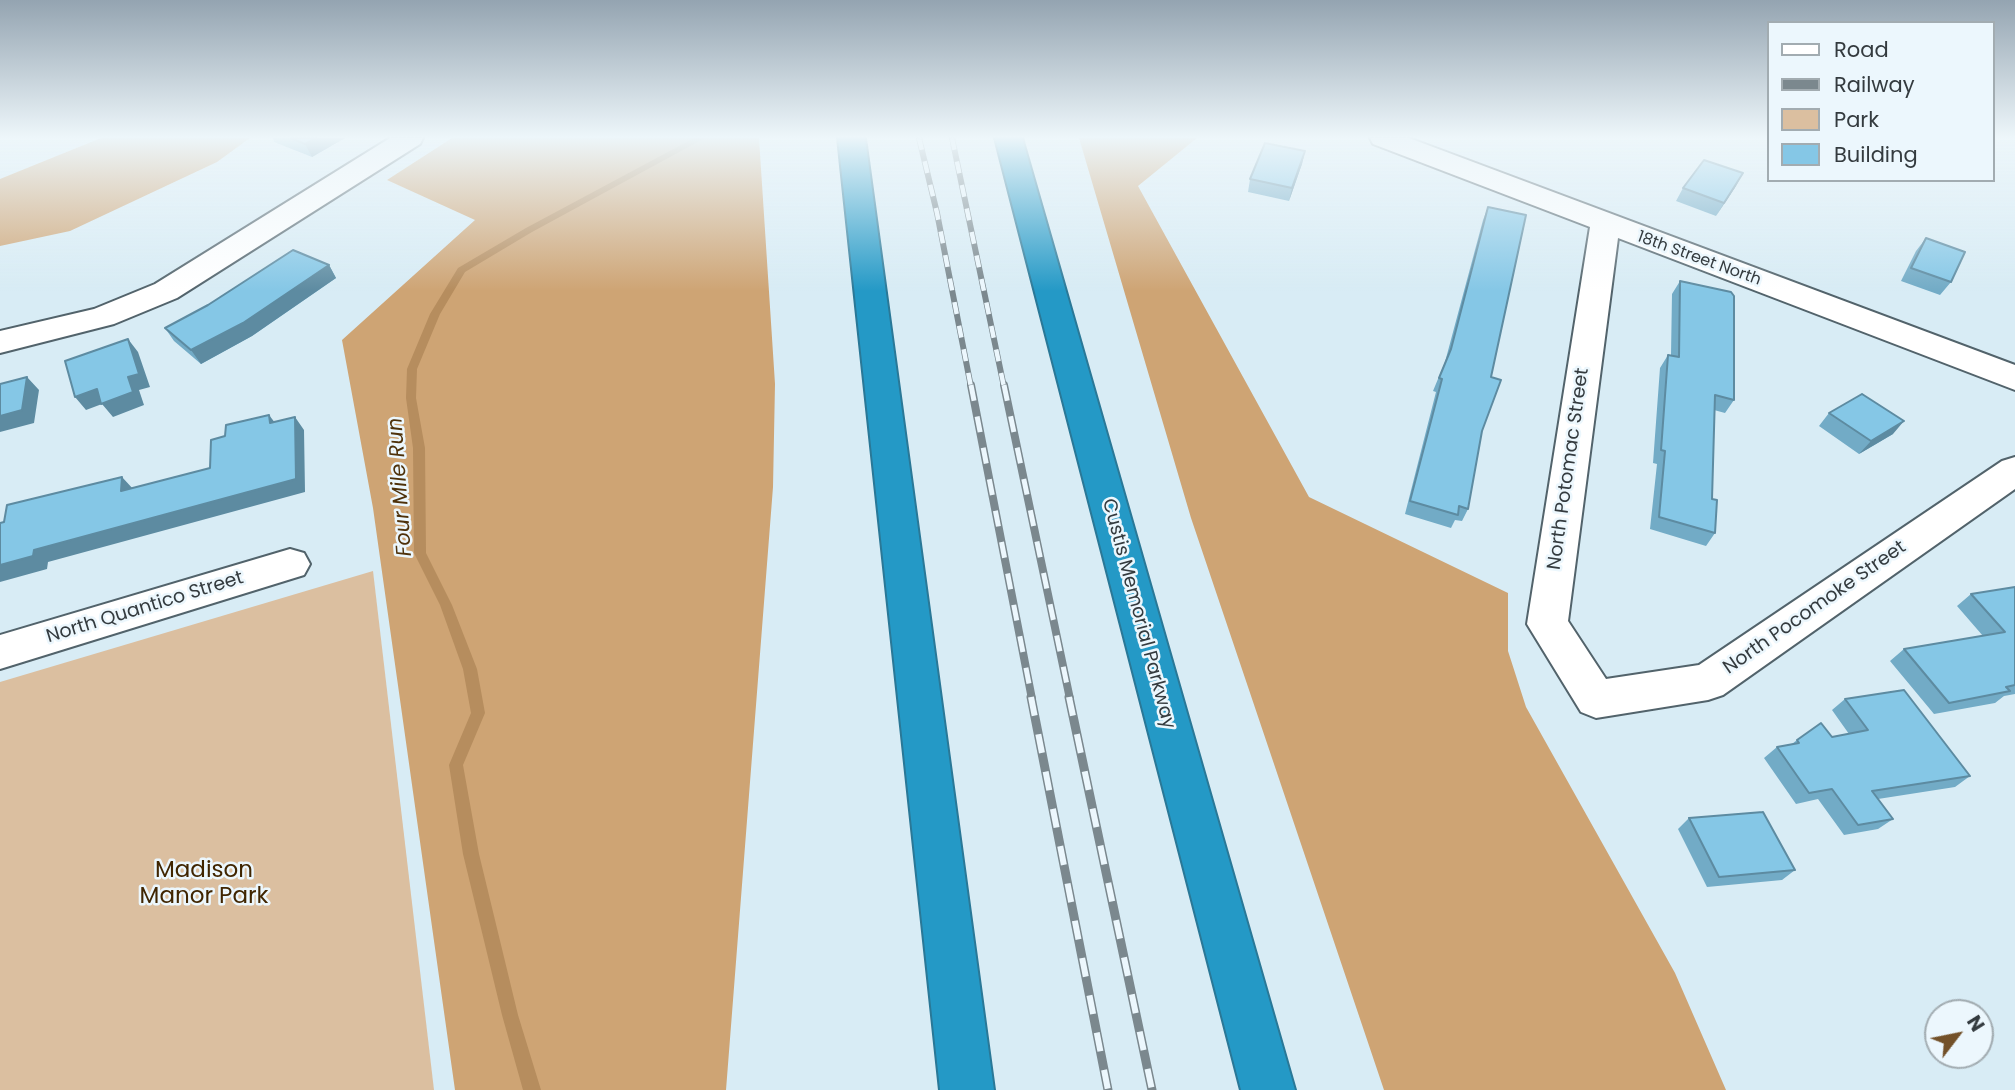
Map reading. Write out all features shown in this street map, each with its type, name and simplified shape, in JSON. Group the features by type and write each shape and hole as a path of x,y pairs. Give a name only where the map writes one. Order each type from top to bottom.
{"highway":[{"path":"857,189 967,1090"},
{"name":"Custis Memorial Parkway","path":"1023,189 1268,1090"}],"street":[{"path":"0,342 103,317 162,293 329,189"},
{"name":"18th Street North","path":"1514,189 2015,377"},
{"name":"North Potomac Street","path":"1597,699 1547,624 1605,224"},
{"name":"North Pocomoke Street","path":"1597,699 1708,682 2015,470"},
{"name":"North Quantico Street","path":"0,652 290,564"}],"green space":[{"name":"Madison Manor Park","path":"373,571 434,1090 0,1090 0,682"}],"shaded area":[{"path":"0,189 160,189 70,231 0,246"},
{"path":"407,189 762,189 775,384 773,487 726,1090 455,1090 373,508 342,340 475,220"},
{"path":"1094,189 1140,189 1309,497 1508,593 1508,651 1526,707 1675,973 1726,1090 1384,1090 1191,518"}],"building":[{"path":"1685,189 1733,189 1724,203"},
{"path":"1488,207 1526,215 1491,377 1501,380 1482,431 1468,509 1459,506 1458,515 1410,501 1442,379 1439,378 1451,349"},
{"path":"1926,238 1965,252 1951,282 1911,268"},
{"path":"293,250 329,265 243,323 191,350 165,328 208,305"},
{"path":"1680,281 1731,292 1734,296 1734,400 1715,395 1712,499 1717,500 1715,533 1659,517 1665,451 1661,450 1668,355 1679,357"},
{"path":"128,339 139,374 128,377 133,392 101,404 97,389 75,397 65,361"},
{"path":"27,377 22,410 0,416 0,384"},
{"path":"1862,394 1904,421 1871,441 1829,413"},
{"path":"269,415 270,423 295,417 296,479 34,550 33,556 0,565 0,523 4,522 7,505 122,477 121,491 210,468 211,440 225,436 226,425"},
{"path":"2015,587 2015,685 2006,687 2010,691 1949,703 1904,649 2005,632 1971,594"},
{"path":"1904,690 1970,776 1872,791 1893,819 1858,825 1832,789 1809,793 1777,747 1799,743 1797,740 1821,723 1832,737 1868,730 1845,699"},
{"path":"1763,812 1795,870 1719,877 1689,818"}],"waterway":[{"name":"Four Mile Run","path":"532,1090 510,1015 471,854 456,765 478,713 470,669 446,605 420,553 419,448 411,398 412,369 435,314 461,270 606,189"}],"railway":[{"path":"931,189 971,387"},
{"path":"963,189 1004,387"},
{"path":"971,385 1032,699"},
{"path":"1004,385 1070,699"},
{"path":"1031,697 1108,1090"},
{"path":"1069,697 1152,1090"}]}
